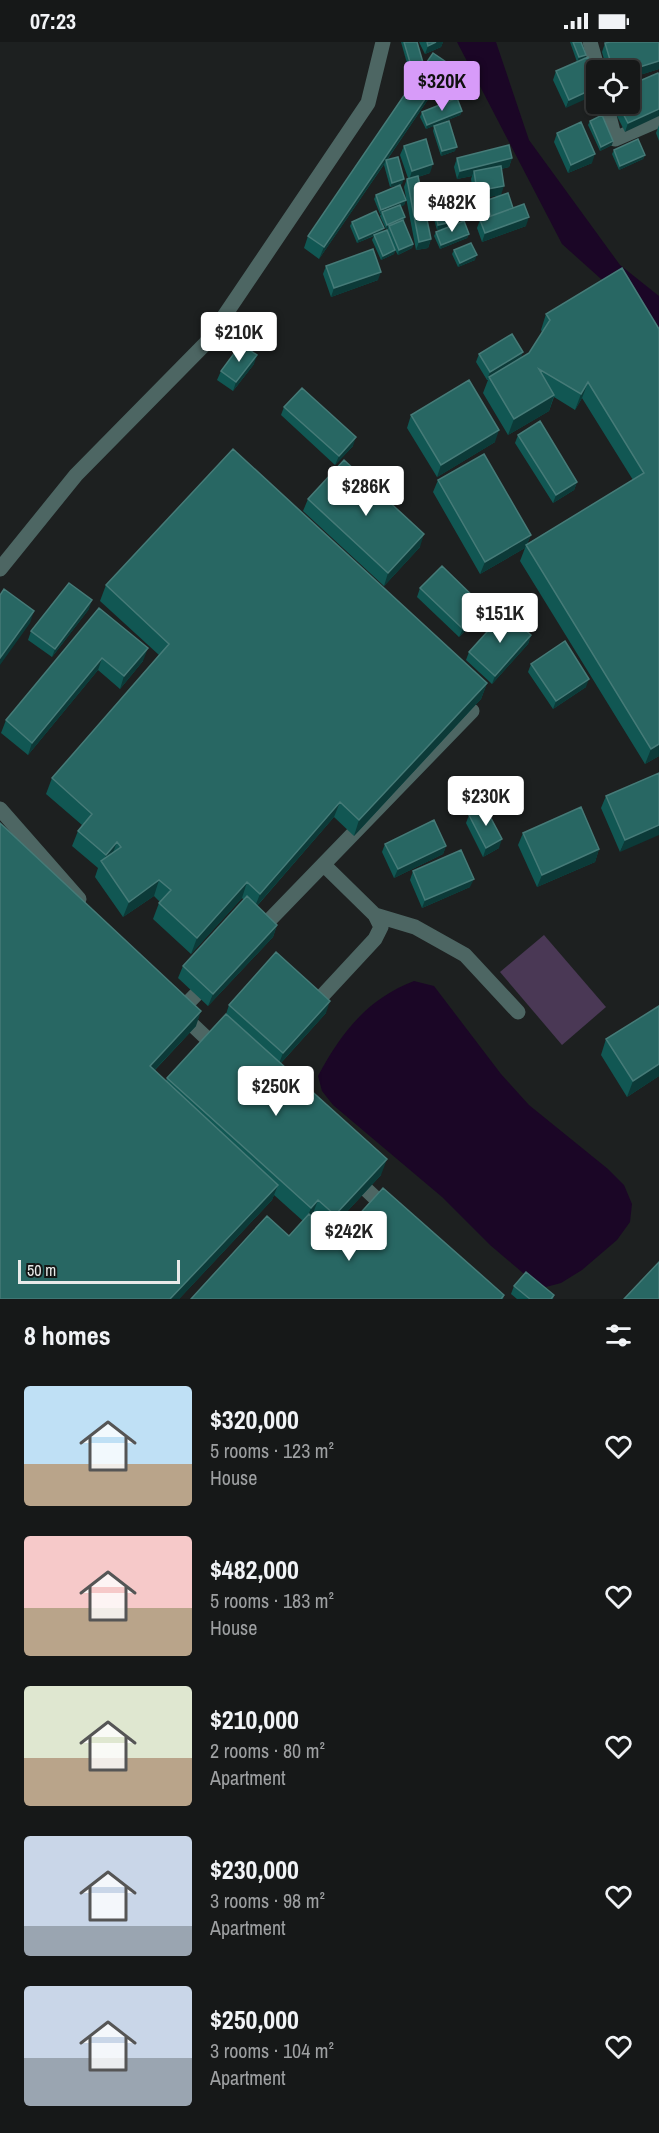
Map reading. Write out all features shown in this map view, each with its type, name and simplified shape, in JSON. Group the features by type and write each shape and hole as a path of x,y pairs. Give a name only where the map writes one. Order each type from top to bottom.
{"street":[{"path":"0,569 76,475 206,343 368,103 383,42"},
{"path":"590,42 595,60"},
{"path":"609,114 615,139 659,120"},
{"path":"243,947 472,711"},
{"path":"0,810 86,906"},
{"path":"303,1016 375,939 381,927 375,915 324,865"},
{"path":"375,915 415,927 465,955 518,1012"},
{"path":"219,971 175,1008 230,1061"},
{"path":"340,1164 399,1220"}],"shaded area":[{"path":"457,42 496,42 529,140 620,265 659,296 659,331 562,244"},
{"path":"544,935 606,1007 562,1045 500,972"},
{"path":"414,981 434,986 501,1074 529,1105 608,1169 624,1185 632,1204 630,1222 617,1240 582,1270 561,1283 546,1287 530,1279 490,1245 442,1197 333,1105 322,1091 318,1076 346,1032 382,997"}],"building":[{"path":"404,42 417,42 424,66 412,69"},
{"path":"573,42 581,42 586,55 579,57"},
{"path":"659,42 659,61 640,67 640,60 610,60 605,43"},
{"path":"433,53 449,64 324,247 308,236"},
{"path":"588,57 590,60 586,60 586,92 569,100 556,71"},
{"path":"658,73 659,109 628,123 623,114 640,114 640,81"},
{"path":"457,98 462,111 427,125 422,112"},
{"path":"602,115 613,141 601,147 590,121"},
{"path":"449,121 457,147 442,151 434,126"},
{"path":"581,122 595,154 571,165 557,133"},
{"path":"426,139 433,164 412,171 404,146"},
{"path":"638,139 645,155 620,166 614,150"},
{"path":"509,145 512,158 460,171 457,158"},
{"path":"398,157 404,179 392,183 386,160"},
{"path":"501,166 504,186 477,191 474,171"},
{"path":"418,176 431,239 419,242 407,179"},
{"path":"400,185 406,200 381,210 376,195"},
{"path":"466,188 468,198 430,205 428,194"},
{"path":"508,193 513,208 491,216 485,201"},
{"path":"481,198 484,213 458,218 455,203"},
{"path":"453,203 457,221 438,225 434,207"},
{"path":"524,204 529,217 485,233 480,220"},
{"path":"400,205 405,217 387,225 382,212"},
{"path":"376,211 384,228 359,239 352,222"},
{"path":"403,220 413,244 399,250 389,226"},
{"path":"464,221 469,234 441,245 436,232"},
{"path":"387,230 395,250 383,256 374,235"},
{"path":"471,243 477,255 460,263 454,250"},
{"path":"373,249 381,272 334,288 326,266"},
{"path":"622,268 659,329 659,744 651,749 526,545 644,473 588,382 581,394 539,369 554,395 514,419 489,377 529,353 550,320 546,314"},
{"path":"512,334 523,352 490,372 479,354"},
{"path":"241,344 257,355 236,382 221,371"},
{"path":"469,380 499,430 441,465 411,415"},
{"path":"302,388 356,437 339,456 284,407"},
{"path":"540,421 577,482 556,495 518,435"},
{"path":"233,449 487,683 359,820 340,802 260,894 247,882 197,938 159,903 171,890 159,880 129,902 101,861 121,847 117,842 106,855 78,831 92,814 52,778 169,644 106,585"},
{"path":"484,454 531,535 485,562 438,480"},
{"path":"344,460 424,534 388,573 308,499"},
{"path":"442,566 484,607 463,629 420,588"},
{"path":"69,583 92,600 55,649 31,631"},
{"path":"4,589 34,611 0,658 0,595"},
{"path":"99,608 148,648 124,676 102,658 32,743 6,720"},
{"path":"505,612 531,635 495,676 469,652"},
{"path":"565,641 589,679 556,701 531,664"},
{"path":"659,773 659,825 625,840 606,796"},
{"path":"485,807 502,839 486,848 469,815"},
{"path":"581,807 599,849 542,875 523,833"},
{"path":"434,820 446,846 398,869 385,844"},
{"path":"0,823 201,1011 150,1066 278,1185 170,1299 0,1299"},
{"path":"461,850 474,879 425,900 413,871"},
{"path":"247,896 277,925 213,994 183,966"},
{"path":"276,952 330,1001 283,1053 229,1005"},
{"path":"659,1006 659,1064 633,1081 606,1039"},
{"path":"226,1014 387,1159 335,1215 318,1200 311,1208 167,1078"},
{"path":"383,1188 504,1295 501,1299 191,1299 267,1216 289,1236 309,1214 337,1239"},
{"path":"659,1262 659,1299 624,1299"},
{"path":"526,1272 554,1295 551,1299 530,1299 514,1286"}]}
